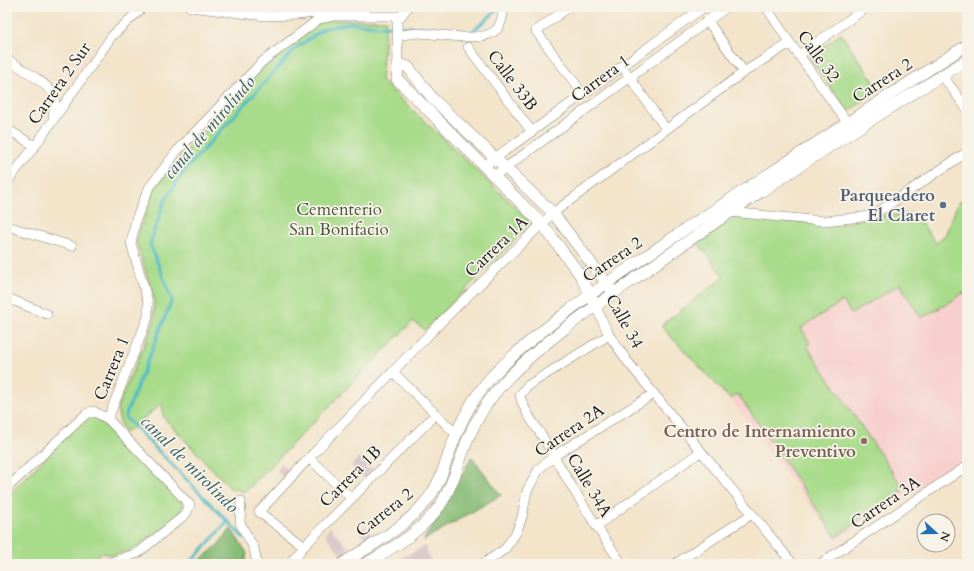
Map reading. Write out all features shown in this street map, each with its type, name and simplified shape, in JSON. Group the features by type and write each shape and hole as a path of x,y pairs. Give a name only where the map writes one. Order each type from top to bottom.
{"street":[{"name":"Carrera 2 Sur","path":"7,182 35,146 112,36 143,7"},
{"path":"190,7 237,14 367,7"},
{"path":"399,19 408,7"},
{"path":"397,34 418,33 480,37 496,30 503,18 504,7"},
{"path":"569,7 536,32 583,94"},
{"name":"Carrera 1","path":"484,166 704,7"},
{"name":"Carrera 1","path":"494,176 726,7"},
{"name":"Calle 32","path":"766,7 847,122"},
{"path":"799,55 867,7"},
{"name":"Carrera 1","path":"7,488 86,414 93,411 108,419 148,317 148,302 131,243 136,219 149,188 177,151 262,62 319,19 334,16 399,19"},
{"name":"Calle 34","path":"399,19 397,34 397,79 542,224 581,276 609,335 653,394 793,564"},
{"path":"707,20 744,72"},
{"name":"Carrera 1A","path":"304,546 259,512 309,458 443,320 553,213 744,72 790,43"},
{"name":"Carrera 2","path":"342,564 394,530 418,511 431,495 441,477 456,434 474,402 497,371 539,333 590,294 847,122 967,45"},
{"name":"Calle 33B","path":"468,47 532,132"},
{"path":"7,59 45,86 54,95 55,104 52,121"},
{"name":"Carrera 2","path":"366,564 401,542 429,520 452,484 468,439 483,409 505,381 547,343 729,212 967,60"},
{"name":"Calle 34","path":"398,64 408,67 433,99 504,169 553,213 614,294"},
{"path":"621,66 666,129"},
{"path":"942,75 967,109"},
{"path":"7,129 35,146"},
{"path":"729,212 823,221 872,216 967,152"},
{"path":"7,226 72,246"},
{"path":"7,298 47,314"},
{"name":"Calle 34A","path":"609,335 527,386 520,395 521,401 596,526 622,564"},
{"path":"393,372 456,434"},
{"name":"Carrera 2A","path":"484,564 506,549 509,544 522,517 527,491 539,469 554,456 653,394"},
{"name":"Carrera 1B","path":"289,564 304,546 351,498 436,414"},
{"path":"106,564 138,553 186,514 190,505 108,419"},
{"path":"596,526 700,452"},
{"path":"309,458 351,498"},
{"name":"Carrera 3A","path":"826,563 967,466"},
{"path":"241,501 240,523 254,548 257,564"},
{"path":"675,564 752,514"}],"shaded area":[{"path":"915,214 967,290 967,459 836,540 730,399 661,326 724,277 698,243 733,218 844,224 870,217 886,239"},
{"path":"359,457 374,471 366,480 351,466"},
{"path":"281,463 290,472 284,478 277,471"},
{"path":"330,527 349,549 342,556 325,534"},
{"path":"365,527 373,534 366,540 360,532"},
{"path":"425,546 432,564 392,564 392,563"}],"green space":[{"name":"Cementerio San Bonifacio","path":"333,20 386,20 381,80 532,223 425,330 413,321 245,492 230,488 164,418 162,403 126,433 121,426 117,408 154,322 154,298 136,241 153,190 173,165 265,64 320,22"},
{"path":"841,34 879,89 848,112 809,57"},
{"path":"967,195 967,294 963,293 949,303 921,318 900,284 851,314 843,301 801,328 810,343 807,346 904,489 836,537 738,394 730,399 661,326 724,277 698,243 733,218 844,224 866,217 915,214 936,243 946,234 957,205"},
{"path":"92,414 184,504 181,513 135,549 113,555 101,553 86,564 7,564 7,497 85,417"},
{"path":"472,457 501,495 424,540"},
{"path":"231,529 247,553 245,564 195,564 217,546"}],"waterway":[{"name":"canal de mirolindo","path":"244,538 125,417 172,300 150,244 165,200 186,169 295,49 323,29 350,23 472,32 496,11 496,7"},
{"path":"184,564 192,561 227,522"}],"place":[{"name":"Parqueadero El Claret","path":"943,205"},
{"name":"Centro de Internamiento Preventivo","path":"864,441"}]}
